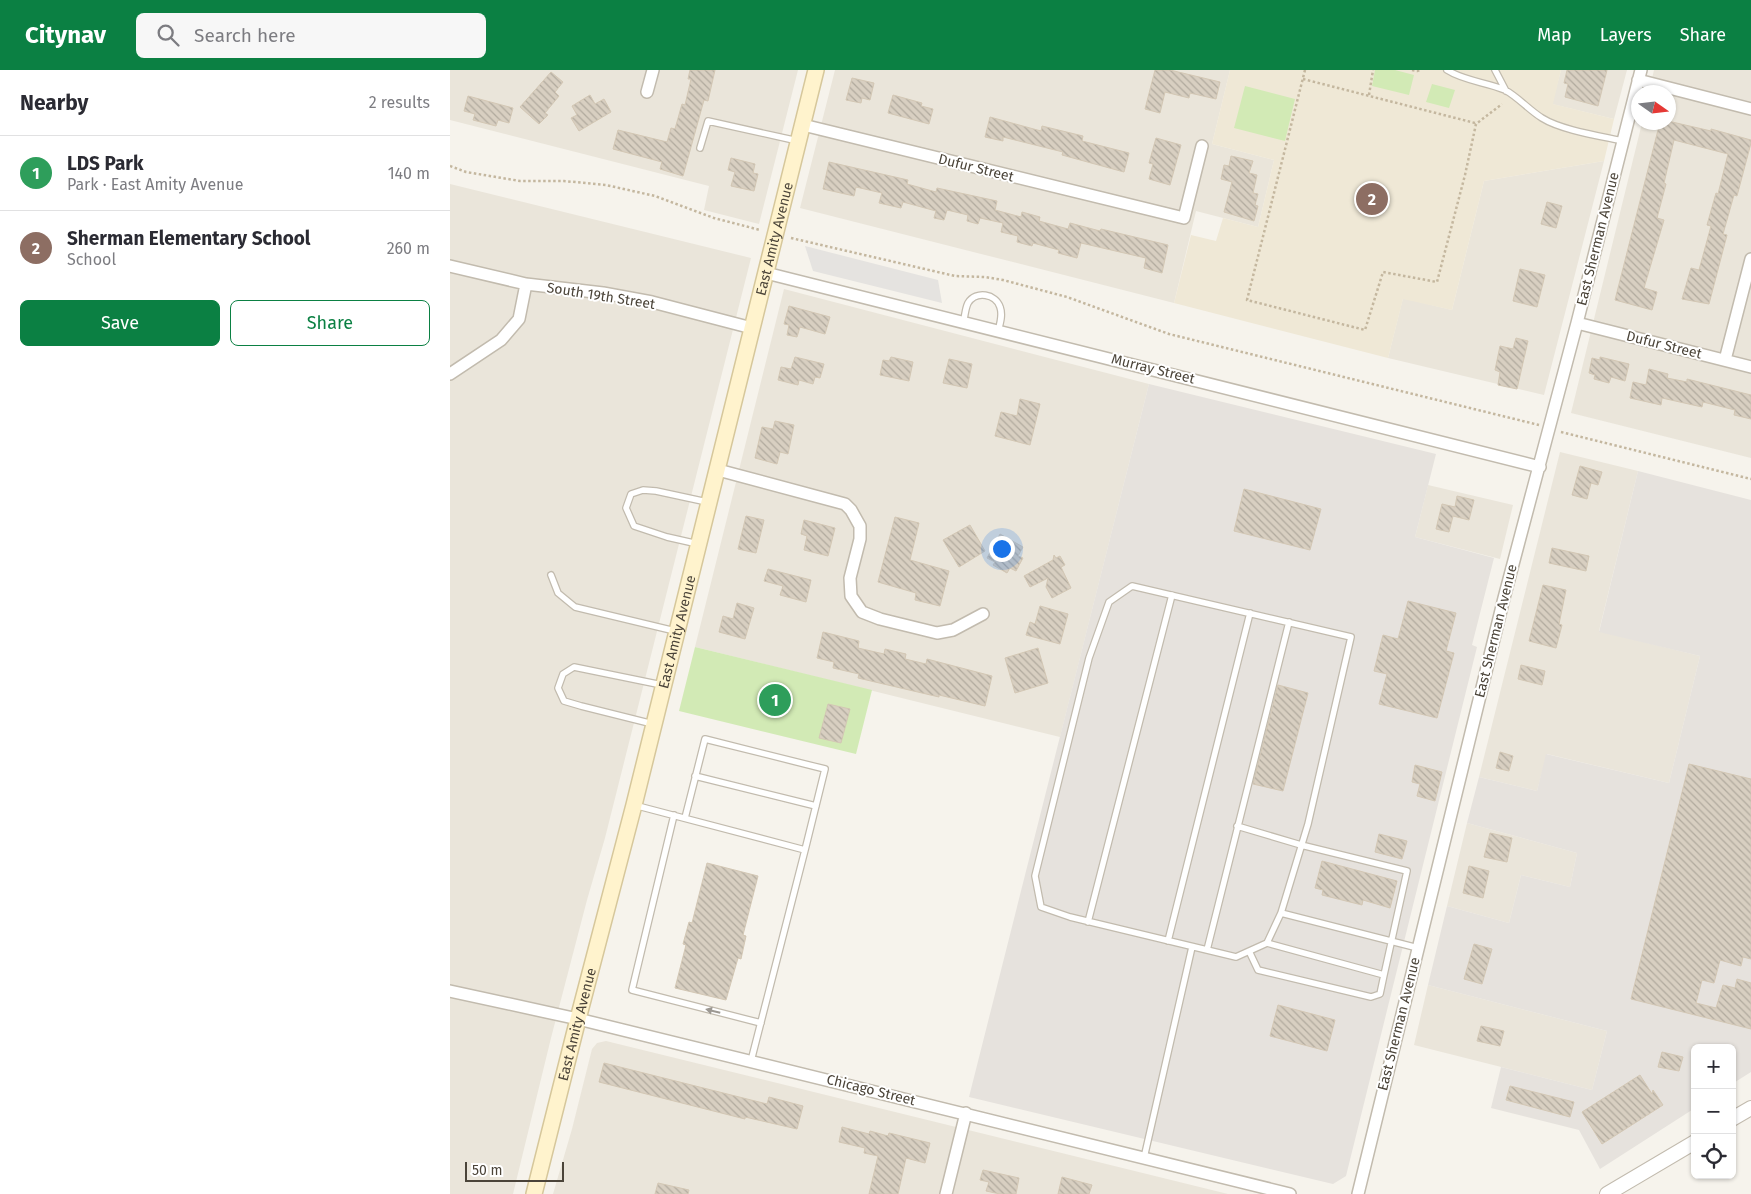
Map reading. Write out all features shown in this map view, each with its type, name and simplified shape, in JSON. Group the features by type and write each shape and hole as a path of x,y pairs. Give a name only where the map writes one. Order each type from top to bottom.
{"main road":[{"name":"East Amity Avenue","path":"534,1194 678,632 816,70"}],"street":[{"path":"647,92 653,70"},
{"path":"1639,75 1751,109"},
{"name":"East Sherman Avenue","path":"1358,1194 1504,598 1540,467 1639,75"},
{"name":"Dufur Street","path":"803,125 1184,218 1202,146"},
{"path":"1725,360 1751,259"},
{"name":"South 19th Street","path":"450,266 526,284 652,302 752,328"},
{"name":"Murray Street","path":"766,273 1540,467"},
{"path":"450,374 501,340 519,319 526,284"},
{"name":"Dufur Street","path":"1577,322 1751,367"},
{"path":"718,470 845,504 851,510 860,526 860,539 850,578 851,596 862,612 880,619 937,633 953,630 983,614"},
{"name":"Chicago Street","path":"450,991 578,1019 1290,1194"},
{"path":"1736,1117 1751,1108"},
{"path":"946,1194 966,1113"},
{"path":"1607,1194 1691,1144"}],"lane":[{"path":"1447,70 1456,75 1483,82 1506,91 1543,119 1558,125 1623,141"},
{"path":"1495,70 1506,91"},
{"path":"700,148 708,121 798,142"},
{"path":"963,323 968,304 972,299 976,296 988,295 1000,306 1001,318 998,331"},
{"path":"699,544 666,537 634,526 626,508 631,494 643,490 656,491 709,503"},
{"path":"550,575 558,593 575,607 678,632"},
{"path":"1268,943 1281,913 1308,824 1351,637 1132,586 1109,602 1089,658 1035,876 1041,907 1088,922 1236,957 1268,943 1384,975"},
{"path":"1088,922 1172,595"},
{"path":"1168,941 1250,613"},
{"path":"1207,950 1289,622"},
{"path":"654,724 564,700 558,688 563,674 574,667 664,686"},
{"path":"685,818 705,739 825,769 751,1061"},
{"path":"696,776 816,806"},
{"path":"634,805 805,850"},
{"path":"674,815 632,990 761,1023"},
{"path":"1238,826 1301,845 1407,871 1380,994 1371,998 1258,970 1249,952"},
{"path":"1281,913 1418,948"},
{"path":"1144,1158 1192,947"}],"path":[{"path":"1305,70 1247,300 1365,330 1383,272 1437,282 1465,175 1476,124 1502,104"},
{"path":"1369,95 1373,70"},
{"path":"1412,70 1417,72 1420,70"},
{"path":"1303,79 1476,124"},
{"path":"450,166 466,172 520,181 564,181 606,185 655,196 714,218 760,230"},
{"path":"791,238 955,276 1003,280 1067,297 1169,334 1751,479"}],"shaded area":[{"path":"450,70 798,70 759,224 704,210 709,186 450,120"},
{"path":"835,70 1230,70 1212,144 1274,160 1258,227 1196,211 1174,303 800,208"},
{"path":"1230,70 1561,70 1553,104 1614,119 1604,161 1484,181 1452,310 1403,299 1388,358 1174,303 1191,235 1216,241 1223,218 1258,227 1274,160 1212,144"},
{"path":"1561,70 1627,70 1614,119 1552,104"},
{"path":"1654,70 1751,70 1751,458 1571,413 1640,130 1676,130 1676,85 1651,85"},
{"path":"1604,161 1544,395 1388,358 1403,298 1452,310 1484,181"},
{"path":"450,184 751,258 605,838 551,1038 513,1194 450,1194"},
{"path":"805,246 938,280 942,303 813,271"},
{"path":"784,289 1149,384 1060,737 695,647"},
{"path":"1149,384 1436,454 1415,537 1494,558 1472,645 1477,647 1346,1176 1333,1184 969,1097"},
{"path":"1560,452 1638,471 1599,631 1700,656 1669,783 1547,754 1537,791 1479,777"},
{"path":"1638,471 1751,500 1751,1072 1736,1081 1736,1044 1691,1044 1691,1111 1600,1169 1579,1130 1491,1108 1501,1067 1592,1090 1607,1031 1428,985 1447,906 1509,923 1521,875 1570,887 1577,853 1467,823 1479,777 1537,791 1546,754 1669,783 1700,656 1599,632"},
{"path":"1428,485 1513,505 1500,559 1415,537"},
{"path":"1467,823 1577,853 1570,887 1521,875 1509,923 1447,906"},
{"path":"1428,985 1607,1031 1592,1090 1414,1045"},
{"path":"606,1041 1228,1194 553,1194 592,1049 597,1043"}],"green space":[{"path":"1375,70 1395,70 1414,75 1409,95 1372,86"},
{"path":"1432,84 1455,90 1449,108 1426,102"},
{"path":"1245,86 1295,99 1285,141 1234,128"},
{"path":"695,647 872,690 856,754 679,711"}],"building":[{"path":"690,70 715,70 708,101 704,100 683,176 660,169 662,162 613,149 618,130 667,142 671,128 675,129 682,104 685,105 691,79 688,79"},
{"path":"1155,70 1170,70 1220,82 1216,99 1190,93 1189,98 1165,92 1160,113 1145,109"},
{"path":"1567,70 1607,70 1598,106 1565,97 1568,84 1564,83"},
{"path":"551,72 563,82 555,92 559,96 545,113 548,115 539,124 520,107"},
{"path":"852,78 874,83 870,100 862,98 861,103 846,100"},
{"path":"590,95 595,104 604,99 611,112 579,131 571,118 577,115 572,106"},
{"path":"893,95 922,103 921,106 933,109 929,124 888,113"},
{"path":"468,96 513,108 509,123 498,120 496,126 473,120 475,114 464,111"},
{"path":"990,117 1041,131 1042,126 1083,136 1082,141 1129,153 1124,172 1062,155 1063,152 1003,137 1003,141 985,137"},
{"path":"1676,123 1711,131 1711,129 1751,140 1737,196 1734,195 1723,234 1727,235 1709,304 1682,299 1691,268 1699,270 1711,226 1707,225 1716,193 1718,194 1728,154 1674,140 1664,183 1666,184 1657,218 1664,220 1644,288 1657,292 1652,310 1615,300 1658,130 1676,130"},
{"path":"1156,138 1181,145 1170,185 1149,179 1153,164 1149,163"},
{"path":"1231,156 1253,161 1249,173 1257,175 1253,193 1258,194 1255,205 1258,206 1254,221 1224,212 1232,182 1221,179 1224,165 1229,166"},
{"path":"731,158 755,164 753,173 758,174 754,191 731,186 735,172 728,170"},
{"path":"829,162 908,180 907,184 936,192 937,188 997,201 995,210 1021,217 1022,212 1040,217 1039,221 1068,229 1070,223 1168,245 1162,273 1144,268 1146,258 1081,243 1077,258 1058,253 1059,250 1033,243 1032,246 1017,242 1018,236 1001,232 1003,223 980,218 978,224 967,221 968,215 947,210 944,220 934,218 936,211 903,202 901,208 879,203 882,193 856,187 854,196 823,189"},
{"path":"1547,202 1562,206 1556,228 1541,224"},
{"path":"1520,269 1545,275 1537,307 1513,301"},
{"path":"789,306 830,317 825,334 800,327 797,337 787,335 789,325 784,324"},
{"path":"1516,338 1528,341 1517,389 1498,385 1500,372 1495,370 1500,346 1513,349"},
{"path":"795,357 824,364 820,378 815,377 813,384 799,380 798,385 778,380 781,367 791,369"},
{"path":"891,357 913,362 909,381 880,375 883,360 889,361"},
{"path":"1600,357 1629,364 1625,381 1611,377 1609,383 1594,379 1595,375 1589,373 1592,358 1600,360"},
{"path":"949,359 972,364 967,388 943,383"},
{"path":"1649,369 1668,374 1667,378 1687,382 1687,379 1751,395 1751,419 1734,415 1735,410 1703,402 1702,407 1662,398 1661,405 1630,398 1633,382 1646,385"},
{"path":"1020,399 1040,404 1030,445 995,436 1001,412 1017,416"},
{"path":"775,421 794,425 788,454 780,452 777,464 755,458 762,427 773,429"},
{"path":"1580,466 1602,472 1598,485 1591,483 1587,499 1572,495"},
{"path":"1244,489 1321,509 1310,550 1234,531"},
{"path":"1457,496 1474,500 1469,520 1453,516 1449,532 1436,529 1442,504 1455,507"},
{"path":"746,516 764,520 756,553 738,549"},
{"path":"895,517 919,523 910,560 949,571 940,606 915,600 916,593 878,582"},
{"path":"804,520 835,528 828,556 804,550 807,536 801,534"},
{"path":"970,525 985,551 959,567 943,540"},
{"path":"1000,534 1023,547 1018,556 1023,558 1016,571 1010,568 1007,573 993,565 995,562 987,558"},
{"path":"1552,548 1589,556 1586,571 1549,563"},
{"path":"1054,555 1056,558 1060,556 1065,565 1061,567 1071,588 1052,598 1046,587 1048,578 1030,587 1024,576 1053,560"},
{"path":"768,569 811,580 806,602 780,595 783,586 764,581"},
{"path":"1543,585 1566,590 1559,624 1562,625 1556,648 1529,641"},
{"path":"1408,601 1456,613 1446,651 1454,653 1437,718 1379,704 1387,674 1374,671 1383,635 1398,639"},
{"path":"737,603 754,608 745,639 719,632 723,616 733,619"},
{"path":"1040,606 1068,614 1060,644 1026,635 1030,622 1035,624"},
{"path":"823,632 859,641 858,648 884,654 885,649 906,654 905,659 926,664 927,659 992,676 985,706 858,678 859,674 833,668 834,662 817,658"},
{"path":"1038,648 1048,683 1015,693 1005,658"},
{"path":"1521,665 1545,671 1542,685 1518,679"},
{"path":"1278,685 1308,693 1283,791 1253,784"},
{"path":"828,704 850,709 841,743 819,738"},
{"path":"1500,752 1513,756 1509,771 1496,768"},
{"path":"1689,764 1751,779 1751,959 1743,957 1741,966 1720,960 1714,983 1702,980 1696,1003 1716,1008 1723,985 1735,988 1737,979 1751,983 1751,1029 1631,999"},
{"path":"1415,765 1442,772 1435,801 1417,796 1420,784 1412,782"},
{"path":"1490,833 1512,838 1507,862 1484,857"},
{"path":"1379,834 1407,841 1402,859 1375,852"},
{"path":"1322,861 1397,881 1390,908 1363,900 1362,905 1322,895 1323,890 1315,888"},
{"path":"707,863 758,876 743,935 746,936 741,959 738,958 726,1000 675,988 686,945 683,944 689,922 692,923"},
{"path":"1469,866 1489,871 1483,898 1463,893"},
{"path":"1474,944 1492,949 1482,984 1464,979"},
{"path":"1278,1005 1335,1020 1327,1051 1270,1036"},
{"path":"1481,1026 1504,1031 1500,1046 1477,1041"},
{"path":"1662,1052 1683,1057 1679,1071 1658,1067"},
{"path":"604,1063 767,1104 769,1097 803,1106 797,1129 745,1117 745,1119 599,1082"},
{"path":"1640,1075 1652,1094 1653,1090 1663,1105 1602,1144 1582,1112"},
{"path":"1510,1086 1574,1102 1570,1117 1506,1100"},
{"path":"842,1127 869,1134 870,1131 888,1136 889,1133 930,1143 925,1163 906,1158 898,1194 869,1194 878,1156 864,1153 865,1148 839,1142"},
{"path":"983,1170 1019,1178 1016,1194 1000,1194 986,1191 989,1182 980,1180"},
{"path":"1062,1177 1092,1185 1089,1194 1058,1194"},
{"path":"658,1183 689,1190 688,1194 655,1194"}],"place":[{"name":"Sherman Elementary School","path":"1372,199"},
{"name":"LDS Park","path":"775,700"}]}
